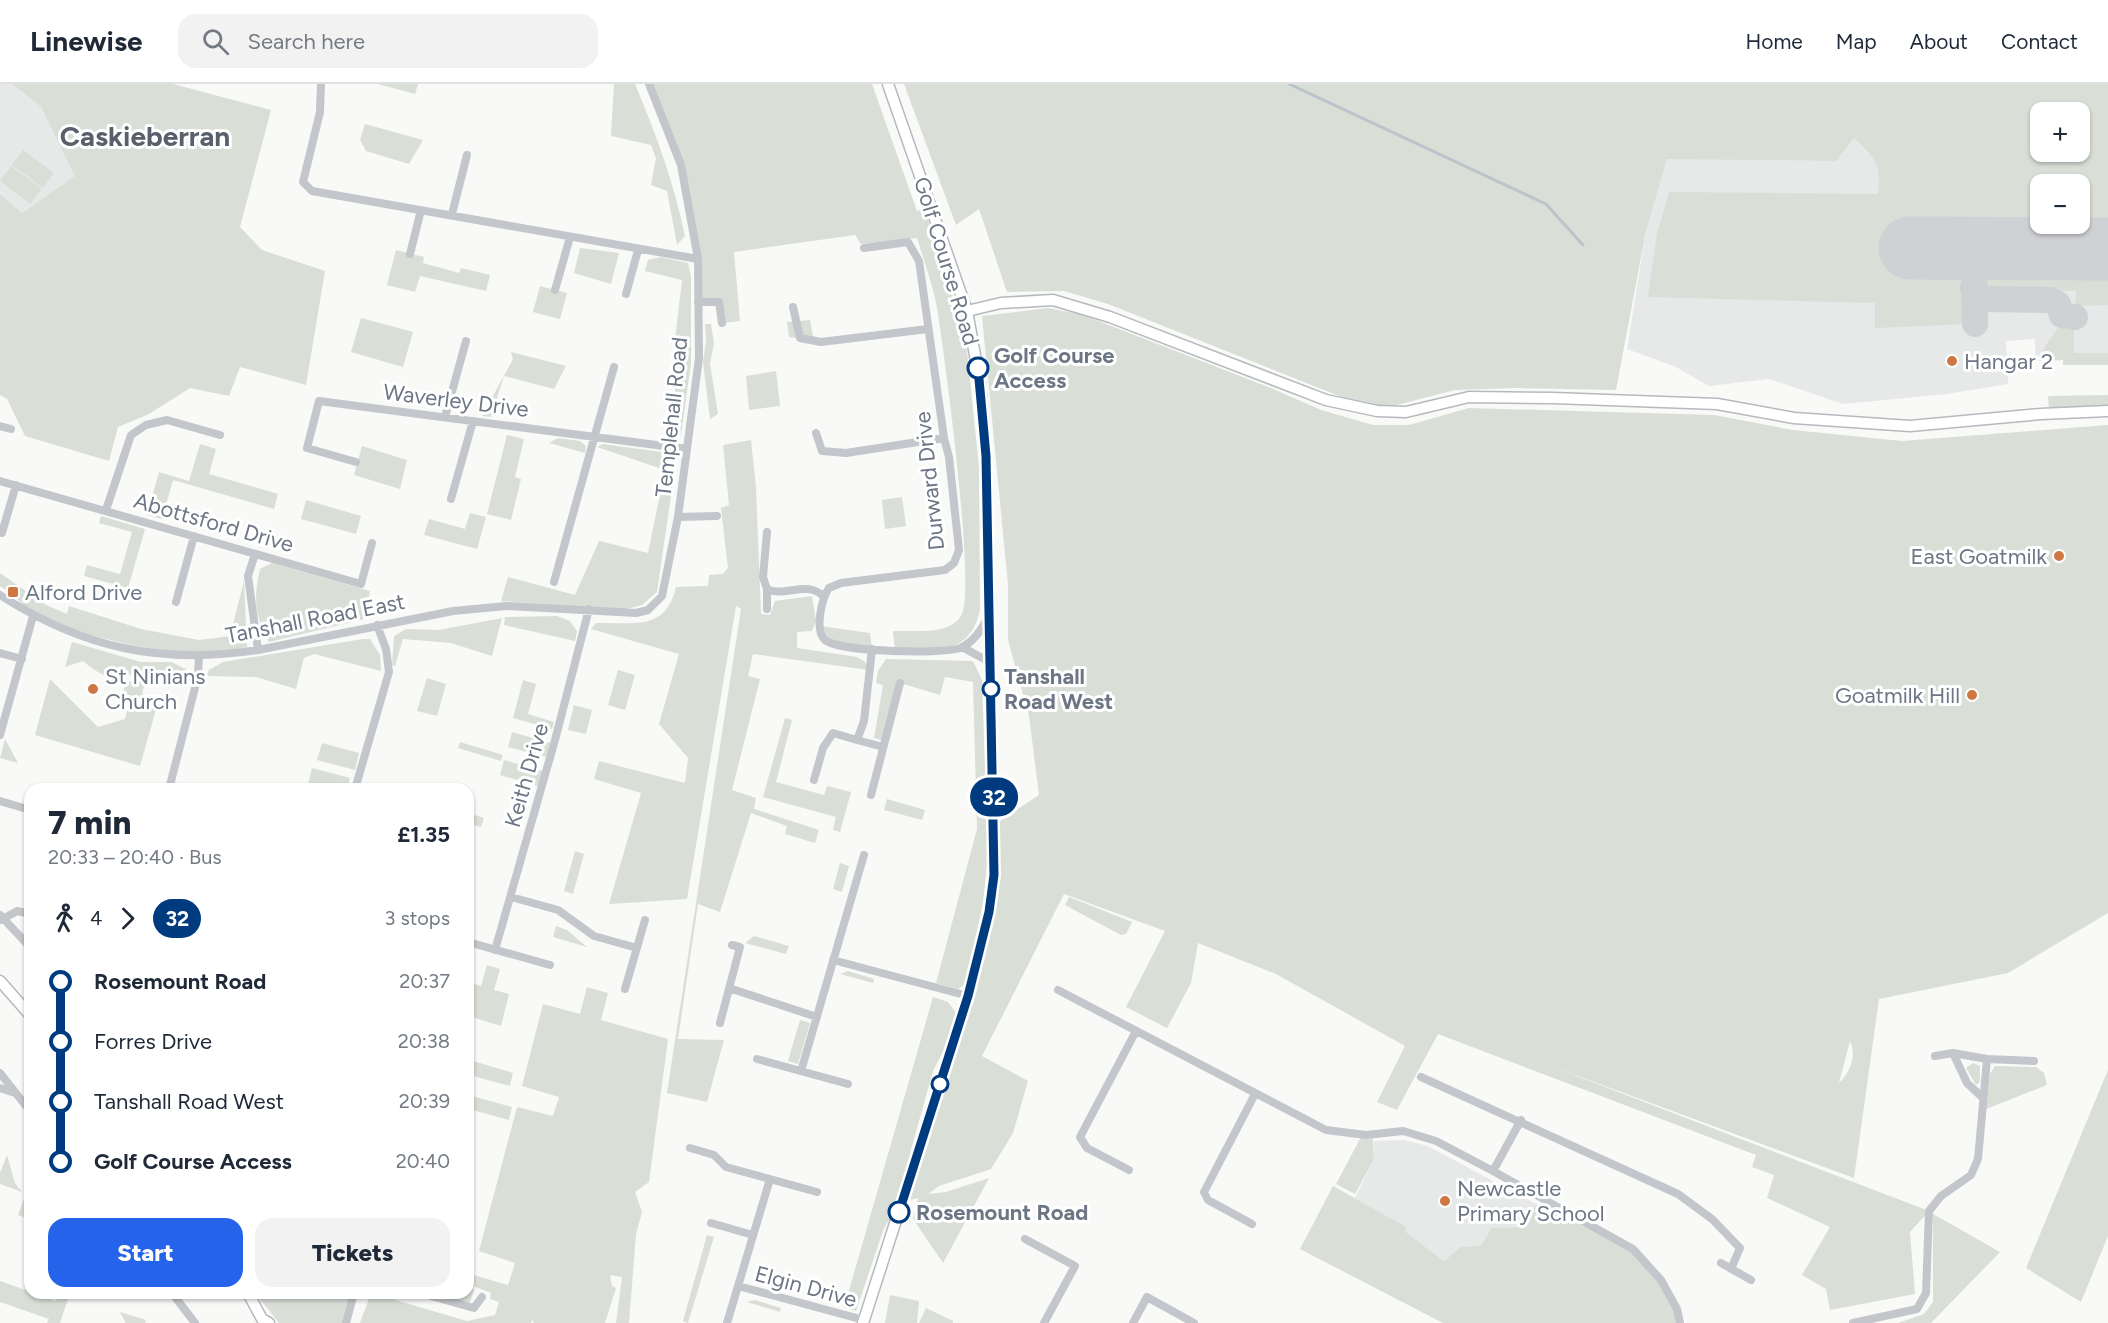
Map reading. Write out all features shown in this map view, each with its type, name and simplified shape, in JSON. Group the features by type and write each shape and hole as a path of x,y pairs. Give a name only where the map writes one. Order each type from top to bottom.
{"street":[{"path":"321,84 320,112 303,182 312,191 452,214 698,260"},
{"name":"Templehall Road","path":"648,610 662,596 678,517 699,358 698,260 681,165 649,84"},
{"name":"Golf Course Road","path":"863,1322 968,996 989,912 994,875 984,417 967,311 888,84"},
{"path":"452,214 468,155"},
{"path":"410,254 421,210"},
{"path":"555,290 570,237"},
{"name":"Durward Drive","path":"824,597 829,588 834,585 937,572 954,563 959,550 950,457 944,438 919,261 908,242 864,248"},
{"path":"626,294 638,250"},
{"path":"967,311 1001,303 1053,300 1110,316 1326,400 1377,411 1406,412 1469,397 1564,398 1716,404 1794,418 1910,426 2041,414 2108,411"},
{"path":"698,302 719,302 722,323"},
{"path":"793,307 800,338 821,342 928,329"},
{"path":"445,417 466,341"},
{"path":"554,582 614,367"},
{"name":"Waverley Drive","path":"356,462 307,448 319,401 687,449"},
{"path":"105,510 131,435 146,425 167,420 220,435"},
{"path":"451,499 473,421"},
{"path":"0,426 11,429"},
{"path":"816,433 822,451 846,453 944,438"},
{"name":"Abottsford Drive","path":"0,481 361,584 372,543"},
{"path":"2,533 16,485"},
{"path":"678,517 717,516"},
{"path":"767,532 763,577 767,589 767,609"},
{"path":"176,602 194,536"},
{"path":"255,554 248,576 258,650"},
{"path":"767,589 779,592 809,588 824,597 820,626 824,640 872,649 942,651 962,648 979,633 990,612"},
{"name":"Tanshall Road East","path":"0,595 33,616 102,644 156,654 200,656 258,650 453,611 506,606 636,613 648,610"},
{"name":"Keith Drive","path":"495,950 589,609"},
{"path":"0,735 33,616"},
{"path":"357,783 389,672 386,649 377,625"},
{"path":"962,648 984,658 991,665"},
{"path":"856,740 864,721 872,649"},
{"path":"0,653 22,659"},
{"path":"171,783 198,676 200,656"},
{"path":"871,795 900,683"},
{"path":"814,780 823,748 833,733 883,747"},
{"path":"0,801 24,808"},
{"path":"801,1071 864,855"},
{"path":"511,897 558,910 594,936 637,948"},
{"path":"24,913 17,911 1,918 24,941"},
{"path":"625,989 645,920"},
{"path":"474,944 550,965"},
{"path":"720,1023 740,947 732,945"},
{"path":"833,960 968,996"},
{"path":"0,981 24,1008"},
{"path":"729,988 817,1017"},
{"path":"1058,990 1326,1130 1366,1135 1403,1131 1436,1141 1493,1171 1634,1249 1661,1280 1677,1310 1680,1323"},
{"path":"1129,1170 1087,1148 1080,1142 1080,1137 1136,1031"},
{"path":"1953,1053 1967,1083 1983,1098"},
{"path":"1935,1056 1953,1053 1987,1059 2034,1061"},
{"path":"757,1059 848,1084"},
{"path":"1852,1323 1917,1309 1926,1293 1929,1211 1941,1196 1967,1179 1978,1159 1987,1059"},
{"path":"0,1073 24,1104"},
{"path":"1421,1077 1521,1120 1678,1194 1712,1219 1740,1248 1731,1269"},
{"path":"0,1088 16,1094"},
{"path":"1252,1224 1208,1200 1204,1192 1255,1094"},
{"path":"1493,1171 1521,1120"},
{"path":"690,1148 714,1155 726,1167 817,1192"},
{"name":"Elgin Drive","path":"728,1323 770,1179"},
{"name":"Elgin Drive","path":"711,1223 753,1235"},
{"path":"1025,1239 1075,1266 1044,1323"},
{"path":"1721,1263 1751,1280"},
{"name":"Elgin Drive","path":"738,1286 863,1322"},
{"path":"442,1299 474,1308 482,1297"},
{"path":"1133,1323 1147,1297 1194,1323"},
{"path":"177,1299 195,1323"},
{"path":"251,1299 263,1322"},
{"path":"346,1323 352,1299"}],"shaded area":[{"path":"0,84 12,84 41,107 76,176 22,213 0,194"},
{"path":"12,84 173,84 271,110 240,227 262,250 325,271 306,385 240,367 229,396 190,388 149,414 118,427 109,461 25,436 7,399 0,395 0,194 22,213 75,176 41,107"},
{"path":"378,84 418,84 415,94"},
{"path":"614,84 635,84 650,121 681,216 685,236 677,245 667,191 651,185 656,158 651,145 611,136"},
{"path":"649,84 872,84 917,211 924,209 949,281 967,351 979,467 980,610 968,636 959,643 937,649 895,651 893,631 930,631 948,627 961,616 965,598 965,564 958,469 941,332 931,282 917,238 861,244 855,235 734,252 740,321 722,323 719,302 698,302 698,259 681,165"},
{"path":"904,84 2108,84 2108,233 2090,233 2090,174 2030,174 2030,233 1955,233 1950,225 1909,224 1910,257 1953,259 1965,266 1970,324 1875,328 1875,303 1648,297 1657,234 1669,192 1878,194 1878,168 1872,157 1854,138 1836,161 1667,159 1646,231 1616,390 1515,388 1455,390 1393,406 1359,404 1108,304 1064,291 1007,292 979,209 956,225"},
{"path":"2108,84 2108,365 2063,365 2063,360 2036,361 2035,339 2006,341 2008,384 1947,394 1843,404 1769,379 1709,386 1676,367 1627,349 1646,231 1667,158 1836,161 1854,137 2030,151 2030,162 2090,162 2089,102"},
{"path":"365,124 423,140 409,164 366,151 360,140"},
{"path":"23,150 54,173 43,188 12,165"},
{"path":"11,166 42,189 30,204 0,181"},
{"path":"580,248 619,253 611,284 574,273"},
{"path":"396,250 424,257 423,263 459,273 461,268 490,275 486,291 420,276 415,292 387,285"},
{"path":"661,257 688,263 691,277 691,363 681,435 670,442 675,407 675,340 682,280 645,271 648,260"},
{"path":"1994,258 2108,258 2108,305 2075,306 2076,291 1983,290 1979,280 1980,271"},
{"path":"540,286 567,293 560,319 533,312"},
{"path":"1048,308 1083,315 1271,388 1321,410 1373,425 1409,425 1469,408 1714,415 1793,430 1902,441 2108,425 2108,913 2008,973 1879,999 1854,1178 1548,1065 1929,1211 1910,1232 1915,1294 1830,1310 1826,1289 1802,1275 1830,1227 1767,1198 1774,1175 1752,1167 1756,1155 1438,1034 1397,1110 1377,1102 1405,1046 1276,974 1198,943 1191,983 1167,1028 1126,1007 1165,931 1064,894 982,1056 1028,1081 1013,1133 991,1169 939,1186 928,1194 946,1192 989,1178 943,1263 913,1219 918,1198 902,1202 982,945 994,825 1039,795 1029,716 1008,640 1008,585 982,316","holes":["1850,1041 1851,1064 1839,1083"]},
{"path":"361,318 413,332 403,367 351,352"},
{"path":"810,320 814,341 789,337 787,322"},
{"path":"2063,321 2074,321 2074,353 2108,353 2108,365 2063,365 2063,360 2040,361 2045,346"},
{"path":"705,324 711,324 714,343 710,364 718,414 710,419 703,362 706,341"},
{"path":"511,352 566,366 554,389 504,376 491,417 482,416 513,359"},
{"path":"776,371 780,406 749,410 746,376"},
{"path":"2108,395 2108,407 2049,409 2048,396"},
{"path":"507,435 524,439 515,477 521,479 511,520 487,514"},
{"path":"558,438 580,441 586,446 585,453 549,443"},
{"path":"751,440 756,487 761,614 770,615 775,601 812,596 816,621 812,631 797,632 797,648 857,657 865,662 869,670 753,654 748,676 760,679 732,790 756,798 754,809 819,830 815,843 785,834 787,826 751,813 720,912 698,904 678,1039 724,1040 707,1102 667,1093 741,609 736,606 687,899 609,904 641,793 594,779 599,761 685,783 688,758 659,724 679,654 591,629 596,623 635,623 656,618 671,601 676,587 708,586 709,575 723,574 728,568 721,508 729,505 723,445"},
{"path":"200,444 216,449 209,474 278,494 274,509 173,480 162,519 147,515 159,472 189,481"},
{"path":"603,444 668,453 676,461 657,592 642,605 623,610 501,601 508,577 575,595 599,541 648,553 665,470 597,447"},
{"path":"362,446 407,460 400,489 354,475"},
{"path":"902,497 906,526 885,529 882,500"},
{"path":"306,500 361,516 356,534 301,519"},
{"path":"470,513 486,517 477,549 424,535 429,519 465,529"},
{"path":"101,516 145,529 128,588 84,576 87,565 120,574 132,532 99,523"},
{"path":"272,563 370,591 368,604 398,611 269,642 258,615 256,589 260,569"},
{"path":"0,573 46,605 67,614 69,606 141,629 199,640 230,636 244,581 247,647 207,652 167,651 88,634 38,615 0,586"},
{"path":"557,616 570,621 577,631 575,641 504,625 505,617"},
{"path":"502,618 492,656 451,643 403,639 395,666 392,665 394,636 406,629 439,630"},
{"path":"820,626 870,633 872,649 830,643"},
{"path":"370,639 380,655 381,671 314,654 304,658 296,689 256,677 206,676 209,670 223,662"},
{"path":"72,642 141,662 171,662 186,669 191,682 148,671 142,694 159,699 140,766 35,735 50,679 98,727 125,719 129,704 122,696 126,683 136,679 138,674 103,675 83,661 65,667"},
{"path":"886,659 973,661 982,680 988,854 983,902 967,983 958,989 936,983 977,829 973,682 945,677 940,695 900,683 885,741 874,738 883,685 876,683 878,671"},
{"path":"618,670 635,675 625,710 608,705"},
{"path":"427,678 446,684 437,716 417,711"},
{"path":"523,680 536,684 528,714 554,722 552,729 513,718"},
{"path":"574,705 592,710 586,734 568,730"},
{"path":"785,718 792,720 776,782 824,795 827,786 851,792 840,832 833,830 836,817 763,797"},
{"path":"512,732 550,743 546,757 508,747"},
{"path":"5,739 18,763 0,758"},
{"path":"460,742 503,755 501,761 458,748"},
{"path":"322,743 359,753 355,770 317,760"},
{"path":"504,760 542,771 538,786 500,775"},
{"path":"312,768 350,778 349,783 308,783"},
{"path":"887,799 925,810 922,820 884,810"},
{"path":"474,815 484,818 481,827 474,825"},
{"path":"575,851 584,854 573,894 564,891"},
{"path":"840,863 849,866 842,892 833,889"},
{"path":"1069,897 1132,922 1126,934 1121,935 1065,905"},
{"path":"556,926 567,930 587,947 553,937"},
{"path":"754,936 789,946 786,954 745,943"},
{"path":"487,965 500,969 494,990 509,994 501,1026 474,1018 474,984 481,986"},
{"path":"848,971 874,979 873,983 840,974"},
{"path":"587,987 608,993 601,1020 668,1039 649,1182 635,1192 642,1212 636,1234 629,1323 616,1323 622,1277 610,1275 612,1286 616,1288 605,1323 534,1323 532,1320 531,1323 360,1323 369,1299 392,1299 467,1321 495,1315 499,1302 490,1299 491,1293 474,1286 474,1275 508,1285 515,1263 479,1251 517,1107 553,1116 559,1097 522,1086 543,1004 580,1014"},
{"path":"933,997 948,1002 956,1013 950,1038 933,1071 893,1214 884,1228 856,1311 844,1308"},
{"path":"800,1020 810,1023 798,1064 788,1061"},
{"path":"474,1061 513,1073 510,1086 474,1076"},
{"path":"1973,1063 1980,1066 1980,1082 1976,1085 1966,1068"},
{"path":"1995,1066 2036,1067 2044,1073 2047,1085 1986,1109 1990,1074"},
{"path":"2108,1070 2108,1236 2081,1302 2026,1268"},
{"path":"474,1097 512,1107 509,1120 474,1110"},
{"path":"1361,1137 1373,1139 1374,1159 1355,1194 1336,1184"},
{"name":"Newcastle Primary School","path":"1404,1140 1428,1146 1536,1204 1525,1227 1491,1228 1481,1247 1461,1247 1444,1261 1407,1233 1405,1226 1355,1198 1374,1159 1374,1141"},
{"path":"7,1155 15,1183 22,1192 0,1184 0,1173"},
{"path":"1333,1186 1405,1226 1407,1233 1444,1261 1461,1247 1481,1246 1491,1228 1524,1227 1536,1204 1633,1249 1661,1280 1680,1323 1443,1323 1300,1249"},
{"path":"24,1199 24,1218 18,1215"},
{"path":"1933,1214 2000,1252 1931,1323 1898,1323 1924,1314 1933,1302"},
{"path":"707,1235 714,1237 688,1323 683,1321"},
{"path":"0,1281 24,1290 24,1299 56,1301 57,1299 68,1299 60,1323 47,1323 49,1319 0,1302"},
{"path":"890,1295 919,1301 917,1323 885,1323"},
{"path":"260,1299 352,1299 346,1323 279,1323"},
{"path":"454,1299 471,1299 469,1305"},
{"path":"755,1300 781,1308 780,1312 747,1302"},
{"path":"926,1308 953,1321 953,1323 919,1323"},
{"path":"120,1312 146,1320 145,1323 126,1323"}],"waterway":[{"path":"1289,84 1546,204 1583,245"}],"taxiway":[{"path":"1947,249 1966,257 1972,273"},
{"path":"1975,324 1974,265 1985,252 2000,249"},
{"path":"1973,288 1983,299 2051,300 2058,304 2062,315 2075,317"}],"runway":[{"path":"1910,248 2108,249"}],"bus line":[{"name":"32","path":"899,1212 968,996 989,912 994,875 986,456 978,368"}],"place":[{"name":"Hangar 2","path":"1952,361"},
{"name":"Golf Course Access","path":"978,368"},
{"name":"East Goatmilk","path":"2059,556"},
{"name":"Alford Drive","path":"13,592"},
{"name":"St Ninians Church","path":"93,689"},
{"name":"Tanshall Road West","path":"991,689"},
{"name":"Goatmilk Hill","path":"1972,695"},
{"name":"Newcastle Primary School","path":"1445,1201"},
{"name":"Rosemount Road","path":"899,1212"}],"district":[{"name":"Caskieberran","path":"145,136"}]}
